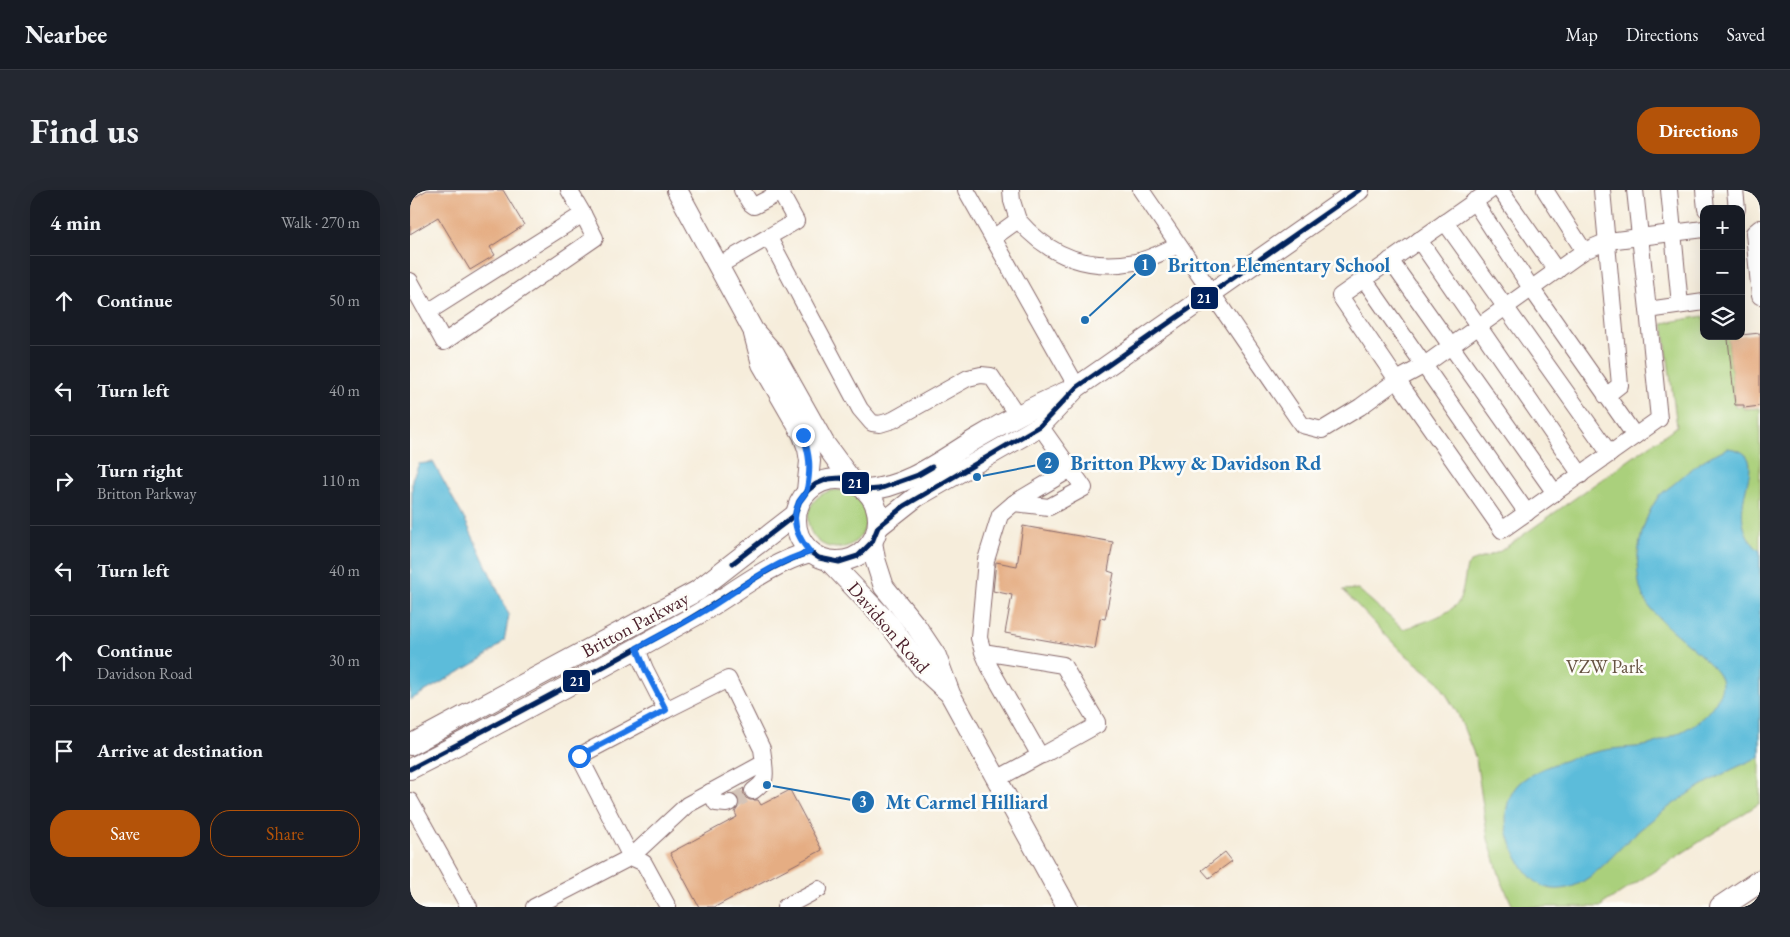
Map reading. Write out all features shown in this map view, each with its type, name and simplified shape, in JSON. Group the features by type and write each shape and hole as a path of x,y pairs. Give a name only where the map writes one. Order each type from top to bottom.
{"highway":[{"path":"1721,907 1760,881"}],"main road":[{"path":"677,190 753,330 774,354 824,443 874,501 878,514 875,535"},
{"path":"1077,387 1040,426 916,497 875,535 858,556 844,561 829,561 819,558 810,552 801,541 796,529 796,515 799,502 807,491 816,484 828,479 840,478 859,485 891,486 918,475 1017,415 1077,387 1359,190"},
{"path":"753,330 762,364 803,435 808,449 810,461 807,491"},
{"name":"Britton Parkway","path":"410,745 697,591 796,515"},
{"name":"Davidson Road","path":"875,535 874,558 884,587 916,626 936,656 950,694 1067,907"},
{"name":"Britton Parkway","path":"410,769 494,726 704,611 766,569 794,556 810,552"},
{"name":"Davidson Road","path":"829,561 890,625 922,668 950,694"}],"street":[{"path":"410,281 444,342 595,238 569,190"},
{"path":"718,266 796,221 780,191 754,206 742,190"},
{"path":"966,190 1077,387"},
{"path":"1011,190 1012,201 1018,220 1031,235 1066,258 1111,264 1136,261 1178,245"},
{"path":"1142,190 1302,425 1322,430 1360,407 1397,380 1423,366 1584,250 1608,241 1700,229"},
{"path":"1491,190 1340,296 1502,530 1659,420 1635,190"},
{"path":"1500,190 1557,270"},
{"path":"1545,190 1584,250"},
{"path":"1602,190 1620,385 1606,396"},
{"path":"1669,190 1680,305"},
{"path":"1704,190 1706,205"},
{"path":"1735,190 1737,205"},
{"path":"1474,201 1635,436"},
{"path":"428,312 583,214"},
{"path":"993,238 1018,220"},
{"path":"1445,222 1610,454"},
{"path":"1752,229 1760,296"},
{"path":"769,238 860,409 872,423 880,424 894,420 968,378 981,375 991,376 1017,415"},
{"path":"1419,240 1580,475"},
{"path":"1390,260 1555,493"},
{"path":"1364,279 1527,513"},
{"path":"1648,310 1700,302"},
{"path":"1014,503 1049,507 1084,487 1040,426"},
{"path":"1041,755 983,652 979,638 986,560 1000,515 1014,503 1071,469"},
{"path":"637,648 645,669 666,710"},
{"path":"983,652 1062,664 1097,722 1097,725 996,779"},
{"path":"668,907 644,863 631,857 579,756 728,679 762,749 766,776 764,783 754,791"},
{"path":"534,907 631,857 687,805 764,763"},
{"path":"710,792 716,803 730,803"},
{"path":"410,802 469,907"},
{"path":"786,907 819,889"}],"green space":[{"name":"VZW Park","path":"1700,317 1700,340 1728,340 1735,407 1742,406 1744,409 1760,408 1760,803 1603,904 1602,907 1513,907 1501,880 1488,839 1476,759 1458,714 1438,681 1400,650 1343,590 1358,589 1403,629 1442,615 1459,601 1467,566 1471,562 1499,552 1677,426 1663,323"},
{"path":"837,490 848,492 861,503 866,519 864,530 853,543 837,548 826,546 813,535 808,519 810,508 821,495"}],"water":[{"path":"1728,448 1745,454 1750,465 1742,513 1746,534 1760,551 1760,757 1726,772 1678,801 1648,823 1596,872 1582,882 1562,889 1542,886 1525,871 1509,837 1506,825 1506,812 1509,799 1515,788 1532,774 1575,757 1617,748 1649,745 1678,734 1703,717 1718,698 1722,687 1719,674 1698,652 1654,613 1642,594 1638,580 1637,565 1646,519 1660,495 1700,463"},
{"path":"433,462 467,524 509,615 504,641 484,658 410,700 412,479 419,464"}],"building":[{"path":"427,190 503,190 524,225 490,247 495,255 470,270 438,217 410,234 410,200"},
{"path":"1760,333 1760,406 1744,408 1744,405 1735,405 1728,340 1745,340 1745,335"},
{"path":"1023,526 1113,542 1108,571 1114,573 1105,619 1100,618 1095,649 1005,633 1012,595 993,591 996,562 1017,566"},
{"path":"744,788 743,793 746,798 758,800 761,805 790,790 822,850 715,907 699,907 670,853 737,817 735,812 740,801 733,794"},
{"path":"1225,852 1232,861 1209,878 1202,870"}],"tunnel":[{"path":"730,803 753,791"}],"transit line":[{"name":"21","path":"410,769 546,698 681,624 776,566 810,552 819,558 839,562 858,556 872,542 878,527 904,506 1040,426 1077,387 1359,190"},
{"name":"21","path":"733,563 795,515 799,502 807,491 816,484 828,479 840,478 852,481 866,490 879,489 918,475 932,467"}],"place":[{"name":"Britton Elementary School","path":"1085,320"},
{"name":"Britton Pkwy & Davidson Rd","path":"977,477"},
{"name":"Mt Carmel Hilliard","path":"767,785"}],"route":[{"path":"579,756 666,710 645,669 637,648 704,611 766,569 794,556 810,552 801,541 796,529 796,515 799,502 807,491 810,461 803,435"}]}
